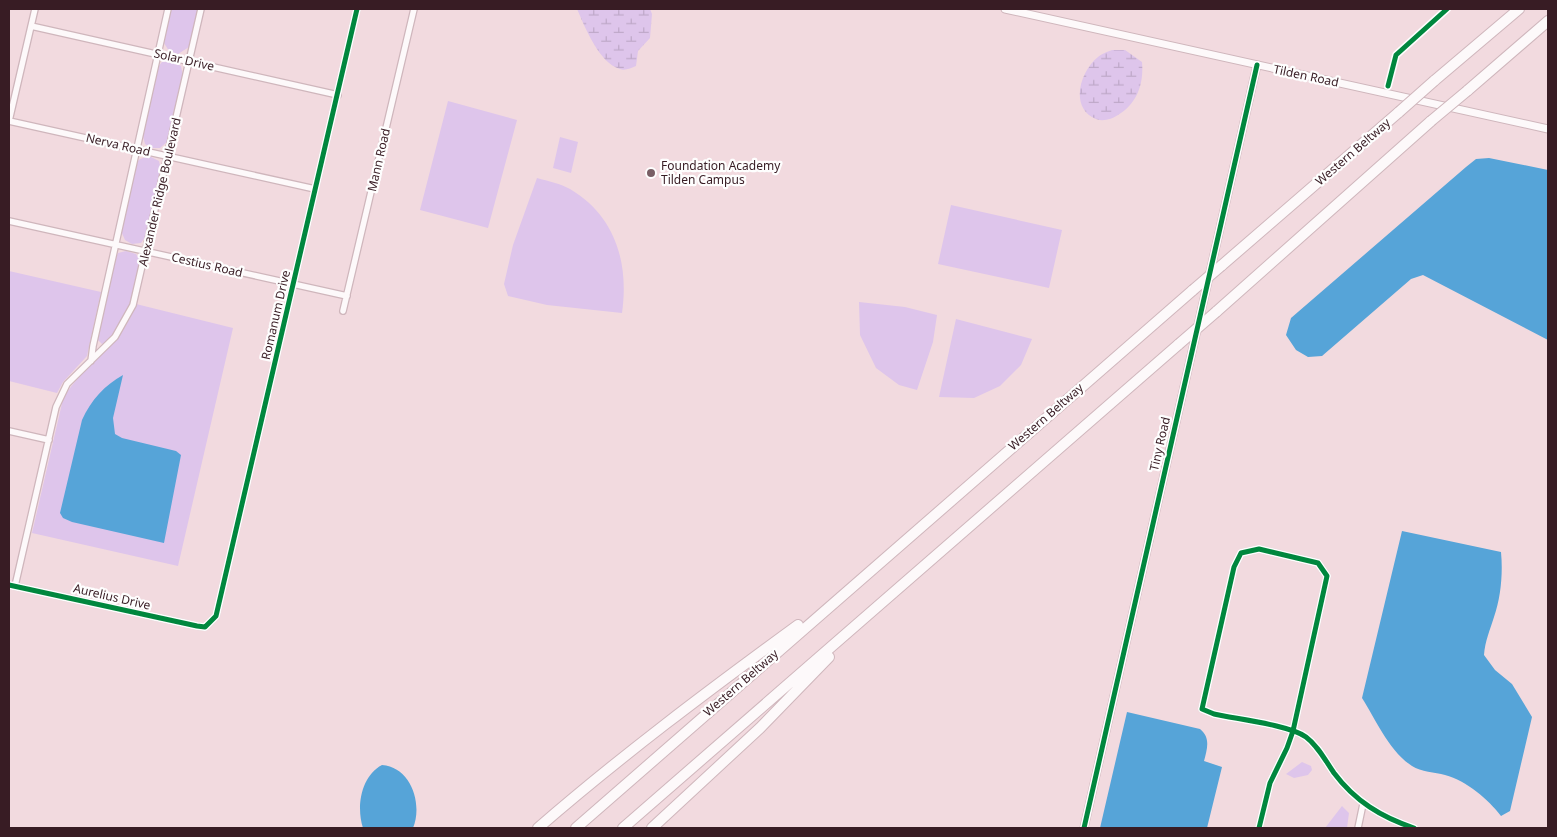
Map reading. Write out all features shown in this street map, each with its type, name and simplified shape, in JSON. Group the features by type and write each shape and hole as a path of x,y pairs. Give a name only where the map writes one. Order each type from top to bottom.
{"highway":[{"name":"Western Beltway","path":"576,828 847,590 1519,9"},
{"path":"622,828 878,607 1548,21"},
{"path":"538,828 599,775 675,714 847,590"},
{"path":"652,828 760,728 878,607"}],"street":[{"path":"9,121 35,9"},
{"path":"91,361 115,244 168,9"},
{"name":"Alexander Ridge Boulevard","path":"12,585 61,396 67,384 116,338 126,321 137,295 201,9"},
{"name":"Romanum Drive","path":"211,623 216,616 338,94 356,9"},
{"name":"Mann Road","path":"343,311 414,9"},
{"name":"Tilden Road","path":"1005,9 1548,129"},
{"name":"Solar Drive","path":"31,26 338,94"},
{"name":"Tiny Road","path":"1084,828 1257,65"},
{"name":"Nerva Road","path":"9,121 316,189"},
{"name":"Cestius Road","path":"9,221 347,296"},
{"path":"9,431 49,440"},
{"path":"1259,828 1270,783 1293,731 1328,576 1318,563 1259,549 1241,553 1234,567 1202,709 1214,714 1293,731 1305,736 1319,750 1335,774 1363,804 1389,820 1414,828"},
{"name":"Aurelius Drive","path":"12,585 197,626 205,626 211,623"},
{"path":"1358,828 1363,804"}],"green space":[{"path":"171,9 198,9 189,47 178,54 169,51 164,43"},
{"path":"577,9 650,9 652,14 650,38 638,51 636,66 622,70 606,60 594,44"},
{"path":"1112,50 1125,50 1142,62 1142,78 1138,93 1125,110 1113,118 1099,120 1088,114 1082,107 1080,89 1086,71 1092,63 1101,55"},
{"path":"170,61 181,66 183,76 168,141 160,148 152,148 145,144 143,136 157,68 162,62"},
{"path":"448,101 517,120 488,228 420,210"},
{"path":"560,137 578,142 571,173 553,168"},
{"path":"149,156 159,161 161,170 146,236 141,243 132,244 125,240 121,231 136,163 140,159"},
{"path":"537,178 570,189 586,200 609,227 621,259 624,295 622,313 547,305 508,296 504,284 513,245"},
{"path":"951,205 1062,230 1049,288 938,264"},
{"path":"126,251 136,254 140,260 133,294 124,320 110,340 102,344 97,339 115,259 118,253"},
{"path":"9,271 101,292 87,356 63,382 57,393 9,381"},
{"path":"859,302 905,307 937,315 933,342 917,390 899,385 876,368 860,335"},
{"path":"136,304 233,328 178,566 32,533 63,399 71,386 121,333"},
{"path":"956,319 1032,339 1021,365 1000,386 974,398 939,397"},
{"path":"1302,762 1311,766 1312,770 1308,775 1294,778 1286,774"},
{"path":"1342,806 1349,813 1347,828 1325,828"}],"water":[{"path":"1489,158 1548,170 1548,340 1423,275 1411,279 1322,356 1308,357 1296,350 1286,335 1291,318 1466,167 1476,159"},
{"path":"123,375 113,418 115,434 122,438 176,451 181,455 164,543 72,522 63,518 60,513 82,420 99,394 110,383"},
{"path":"1402,531 1501,552 1502,577 1500,593 1484,655 1495,670 1512,684 1532,717 1510,811 1501,816 1490,803 1469,786 1445,775 1420,770 1404,760 1390,744 1362,698"},
{"path":"1127,712 1200,729 1206,736 1207,744 1204,761 1222,767 1207,828 1100,828"},
{"path":"382,765 392,767 400,772 412,788 416,808 413,828 363,828 360,811 362,793 369,777"}],"cycle path":[{"path":"9,585 197,626 205,627 216,616 357,9"},
{"path":"1388,86 1396,55 1447,9"},
{"path":"1084,828 1257,65"},
{"path":"1259,828 1270,783 1287,748 1293,731 1327,576 1318,563 1259,549 1241,553 1234,567 1202,709 1214,714 1288,729 1298,733 1306,737 1318,749 1342,783 1360,800 1391,819 1414,828"}],"place":[{"name":"Foundation Academy Tilden Campus","path":"651,173"}]}
